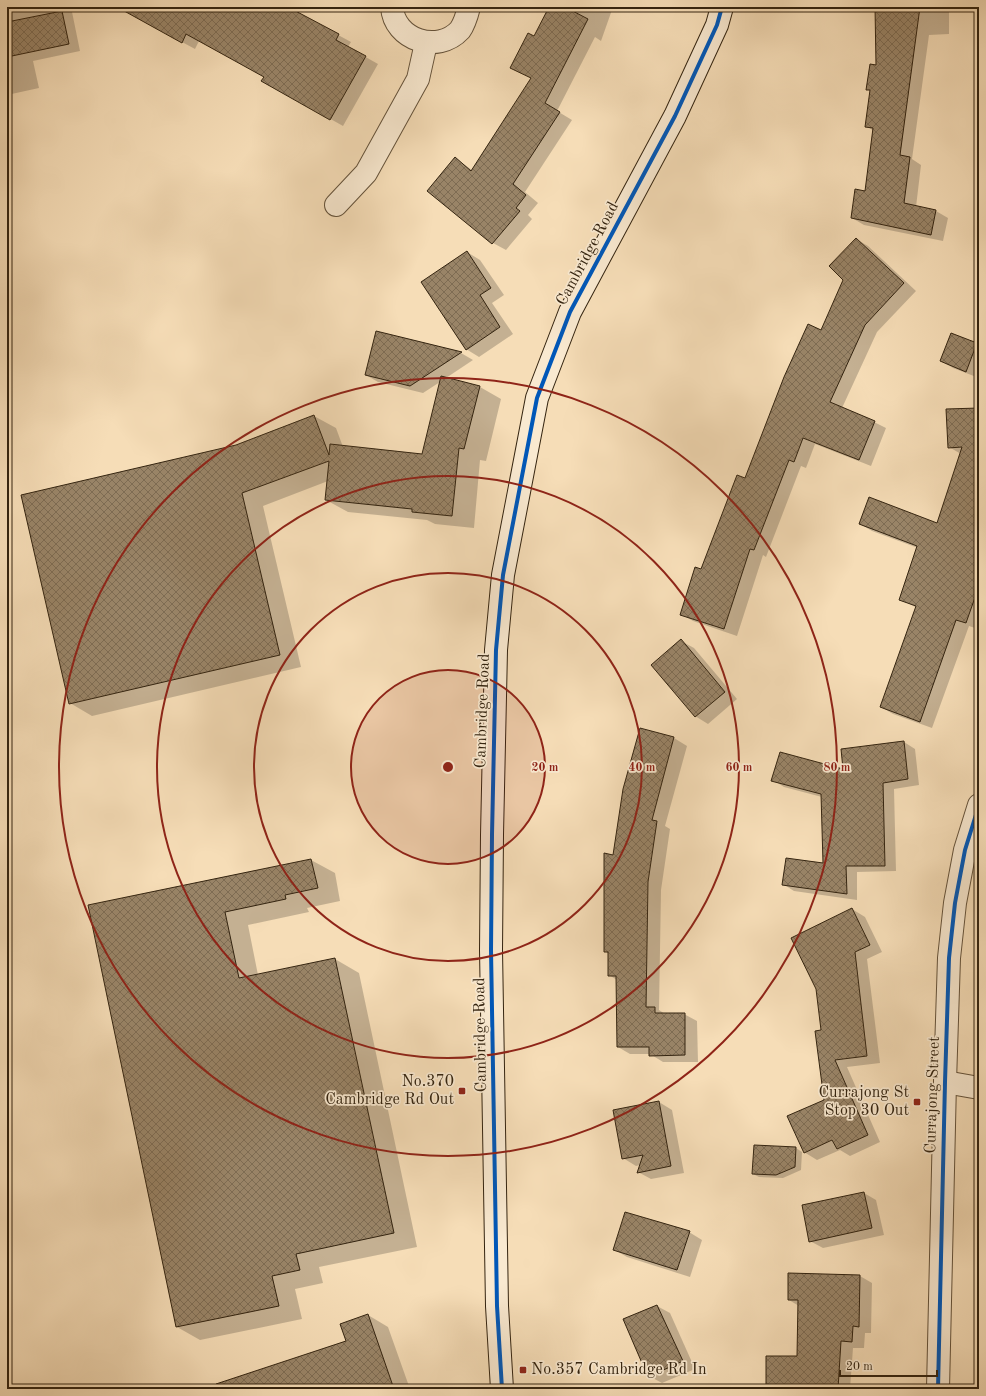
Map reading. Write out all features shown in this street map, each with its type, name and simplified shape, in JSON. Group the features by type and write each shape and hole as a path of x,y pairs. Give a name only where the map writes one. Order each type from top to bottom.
{"main road":[{"path":"392,7 397,24 405,33 415,40 426,43 439,42 450,38 460,29 467,18 469,7"},
{"name":"Cambridge Road","path":"502,1389 497,1306 491,950 496,650 504,574 537,398 570,312 675,116 717,25 722,7"},
{"path":"336,205 366,173 418,80 426,43"},
{"name":"Currajong Street","path":"938,1389 949,958 956,903 966,850 979,805"},
{"path":"945,1082 979,1088"}],"building":[{"path":"117,7 288,7 339,34 336,40 366,56 330,120 261,81 264,77 186,34 182,43"},
{"path":"549,7 565,7 588,19 545,103 560,112 513,184 526,195 516,208 520,211 492,244 427,191 455,157 471,171 531,78 510,68 528,33 534,36"},
{"path":"875,7 920,7 900,155 910,157 904,203 936,210 931,235 851,218 855,189 865,191 873,128 865,127 870,90 866,90 870,64 876,65"},
{"path":"62,11 69,44 7,57 7,22"},
{"path":"856,238 904,283 865,325 830,402 875,421 859,460 803,438 794,462 789,460 754,550 750,549 724,629 680,615 695,567 701,569 737,475 745,478 784,377 808,324 821,330 843,280 829,266"},
{"path":"467,251 491,288 480,295 500,327 466,350 421,282"},
{"path":"376,331 462,352 410,386 365,375"},
{"path":"951,333 977,343 966,372 940,361"},
{"path":"441,376 480,386 464,449 459,448 452,516 412,512 412,509 325,500 329,461 242,493 280,655 69,704 21,495 236,445 314,415 329,455 330,444 422,454"},
{"path":"979,408 979,586 966,623 956,620 920,722 880,707 916,606 899,600 917,546 859,524 869,497 937,523 962,447 948,448 946,409"},
{"path":"681,639 725,692 695,717 651,665"},
{"path":"640,728 674,737 652,820 657,821 648,882 646,1007 655,1007 655,1013 685,1013 685,1055 649,1056 649,1047 617,1047 616,976 608,976 608,952 604,952 604,853 613,855 623,789"},
{"path":"904,741 908,779 883,783 885,866 846,866 847,894 782,885 786,858 823,863 821,794 771,781 780,752 843,769 841,749"},
{"path":"311,859 318,888 285,895 286,899 225,912 239,978 335,958 394,1233 296,1254 300,1270 272,1276 279,1306 176,1327 88,905"},
{"path":"852,908 870,945 855,952 867,1056 835,1060 868,1135 837,1149 832,1140 804,1153 787,1116 824,1100 815,1031 821,1030 816,989 791,938"},
{"path":"659,1101 671,1166 637,1173 643,1155 622,1159 613,1110"},
{"path":"754,1145 796,1147 795,1167 776,1175 752,1174"},
{"path":"864,1192 872,1228 809,1242 802,1205"},
{"path":"625,1212 690,1231 677,1270 613,1250"},
{"path":"788,1273 860,1275 859,1327 853,1326 852,1342 841,1341 838,1389 797,1389 797,1387 766,1386 766,1356 797,1356 798,1300 788,1300"},
{"path":"657,1305 683,1361 648,1377 623,1319"},
{"path":"368,1314 394,1389 217,1389 216,1384 346,1341 340,1324"}],"cycle path":[{"path":"502,1389 497,1306 491,950 496,650 503,575 537,398 570,312 675,116 717,25 722,7"},
{"path":"938,1389 949,958 955,903 965,850 979,805"}],"place":[{"name":"No.370 Cambridge Rd Out","path":"462,1091"},
{"name":"Currajong St Stop 30 Out","path":"917,1102"},
{"name":"No.357 Cambridge Rd In","path":"523,1370"}]}
